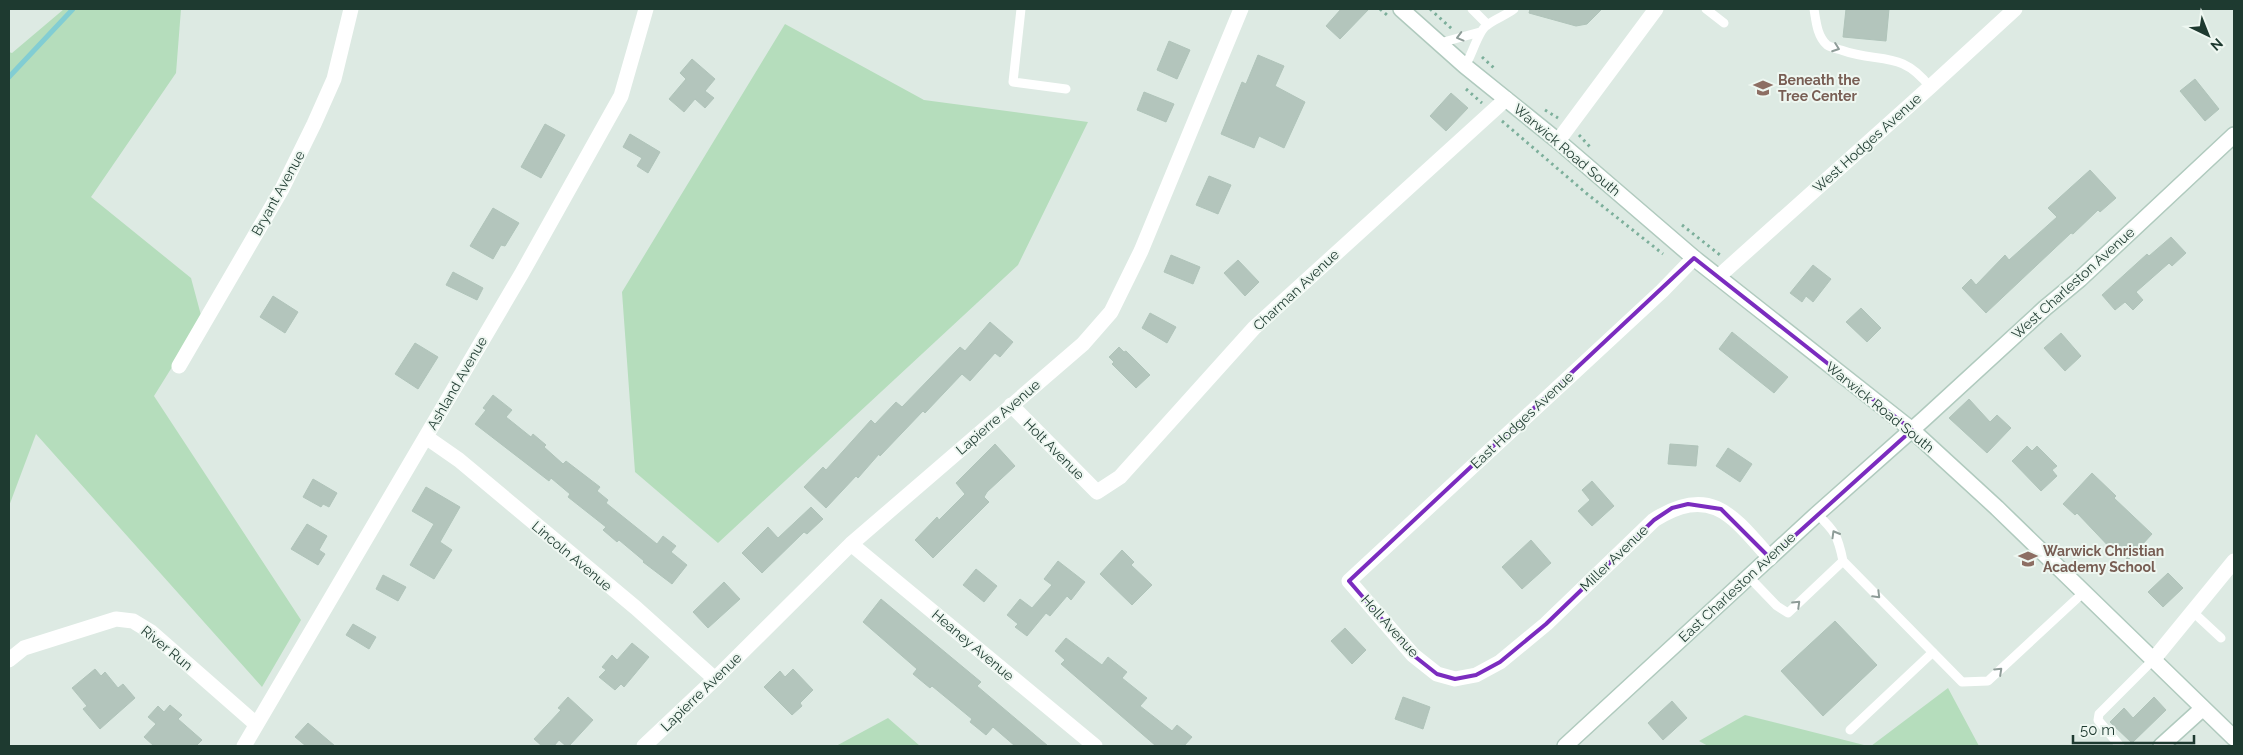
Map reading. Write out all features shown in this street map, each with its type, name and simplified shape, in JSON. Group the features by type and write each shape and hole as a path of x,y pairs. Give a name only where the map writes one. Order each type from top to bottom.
{"street":[{"name":"Bryant Avenue","path":"178,366 282,189 314,124 334,79 351,9"},
{"name":"Ashland Avenue","path":"244,746 426,438 621,96 646,9"},
{"name":"Lapierre Avenue","path":"644,746 715,679 851,544 1084,344 1111,312 1141,251 1241,9"},
{"path":"1558,141 1656,9"},
{"name":"West Hodges Avenue","path":"1718,277 2014,9"},
{"name":"Warwick Road South","path":"1398,15 1440,43 1694,258 1912,430 2084,592 2234,738"},
{"name":"Charman Avenue","path":"1097,492 1120,477 1254,328 1506,99"},
{"name":"West Charleston Avenue","path":"1912,430 2045,308 2080,279 2234,135"},
{"name":"East Hodges Avenue","path":"1349,581 1662,291 1694,258"},
{"name":"Holt Avenue","path":"1011,405 1097,492"},
{"name":"East Charleston Avenue","path":"1565,746 1817,514 1912,430"},
{"name":"Lincoln Avenue","path":"426,438 459,460 636,608 715,679"},
{"name":"Miller Avenue","path":"1460,678 1476,674 1500,662 1546,624 1654,520 1672,508 1688,504 1706,505 1721,509 1732,516 1770,558"},
{"name":"Heaney Avenue","path":"851,544 1095,746"},
{"path":"2153,660 2233,567"},
{"name":"Holl Avenue","path":"1349,581 1413,654 1437,674 1455,679 1460,678"},
{"name":"River Run","path":"9,660 24,648 116,619 133,621 151,632 256,724"},
{"path":"2161,746 2203,708"}],"lane":[{"path":"1021,9 1013,82 1066,89"},
{"path":"1472,9 1487,24"},
{"path":"1465,66 1474,51 1480,32 1487,24 1514,9"},
{"path":"1706,9 1724,23"},
{"path":"1814,9 1817,30 1827,45 1851,54 1870,56 1907,65 1919,73 1930,87"},
{"path":"1440,43 1480,32"},
{"path":"1817,514 1830,526 1839,539 1842,561 1962,682 1988,681 2084,592"},
{"path":"1749,577 1777,606 1788,613 1842,561"},
{"path":"2193,612 2221,638"},
{"path":"1850,730 1933,652"},
{"path":"2120,746 2098,720 2099,714 2153,660"}],"path":[{"path":"1380,9 1398,15"},
{"path":"1464,86 1586,193 1669,258"}],"highlighted area":[{"path":"1694,258 1912,430 1770,558 1721,509 1688,504 1672,508 1654,520 1546,624 1500,662 1476,675 1455,679 1437,674 1413,655 1349,581"}],"green space":[{"path":"64,9 181,9 176,73 91,197 191,278 202,319 154,396 301,620 262,687 36,434 9,506 9,52 12,53"},
{"path":"785,24 924,100 1088,122 1018,265 718,543 635,472 622,292"},
{"path":"1948,688 1979,746 1871,746"},
{"path":"1745,715 1868,746 1708,746 1699,741"},
{"path":"888,718 920,746 836,746"}],"building":[{"path":"1341,9 1369,9 1340,39 1326,26"},
{"path":"1530,9 1602,9 1587,24 1576,26 1529,13"},
{"path":"1846,9 1889,9 1886,41 1843,37"},
{"path":"1169,41 1190,50 1177,79 1157,70"},
{"path":"1258,55 1284,66 1275,86 1305,102 1284,148 1259,136 1254,148 1221,134 1242,82 1246,84"},
{"path":"692,59 715,79 705,91 714,98 705,108 695,99 684,112 669,99 686,79 680,73"},
{"path":"2195,79 2219,109 2205,121 2180,91"},
{"path":"1144,92 1174,104 1166,122 1137,110"},
{"path":"1451,93 1468,108 1446,131 1430,116"},
{"path":"545,124 565,135 541,178 521,167"},
{"path":"630,134 660,152 648,173 637,166 642,158 623,147"},
{"path":"2090,170 2116,198 2100,212 2098,210 2073,234 2071,233 1986,313 1962,288 1971,279 1976,285 2005,255 2009,260 2057,217 2048,208"},
{"path":"1209,176 1231,185 1218,214 1196,205"},
{"path":"493,208 519,223 505,246 501,245 493,259 470,246"},
{"path":"2171,237 2186,253 2172,266 2169,263 2136,292 2143,300 2133,310 2125,302 2115,310 2102,295 2147,254 2149,256"},
{"path":"1171,255 1200,267 1193,284 1164,272"},
{"path":"1238,260 1259,282 1245,296 1224,273"},
{"path":"1813,265 1831,279 1813,302 1806,296 1802,302 1790,293"},
{"path":"453,272 483,288 477,300 446,285"},
{"path":"273,296 298,312 285,333 260,317"},
{"path":"1861,308 1881,328 1867,342 1846,322"},
{"path":"1150,313 1176,327 1167,343 1142,328"},
{"path":"990,322 1013,342 1000,357 995,353 970,381 962,374 925,413 923,411 826,508 804,487 823,467 826,470 871,420 875,424 896,402 902,407 960,347 965,351"},
{"path":"1732,332 1788,377 1774,393 1719,349"},
{"path":"2061,333 2081,356 2065,371 2044,348"},
{"path":"415,343 438,357 418,389 395,374"},
{"path":"1119,347 1124,352 1126,351 1150,375 1136,388 1112,364 1114,362 1109,357"},
{"path":"493,395 512,410 506,417 531,437 533,434 563,464 566,461 600,487 597,491 608,500 606,503 657,544 663,536 676,546 671,552 687,565 672,584 643,562 619,540 617,542 603,530 606,527 568,497 570,494 551,478 549,481 475,424 486,410 483,408"},
{"path":"1969,399 1990,422 1997,415 2011,428 1987,453 1949,418"},
{"path":"995,444 1015,466 987,492 984,497 989,502 933,558 915,540 937,517 939,520 965,494 956,483"},
{"path":"1670,444 1698,446 1696,466 1668,464"},
{"path":"2027,446 2032,451 2037,446 2057,466 2052,470 2057,476 2041,491 2012,461"},
{"path":"1728,448 1752,464 1740,482 1716,466"},
{"path":"2092,473 2116,496 2114,498 2152,534 2128,560 2117,549 2114,552 2077,513 2075,515 2063,504"},
{"path":"313,479 337,493 329,507 323,504 321,507 303,497"},
{"path":"1592,481 1614,506 1592,526 1578,511 1590,500 1582,490"},
{"path":"426,487 460,507 440,542 452,550 434,579 410,565 434,524 412,511"},
{"path":"811,507 823,519 807,534 804,532 762,573 742,553 768,527 778,538"},
{"path":"307,524 327,536 319,550 325,554 318,565 291,549"},
{"path":"1531,540 1551,563 1522,589 1502,567"},
{"path":"1122,550 1134,562 1131,565 1152,585 1132,605 1100,574"},
{"path":"1058,561 1085,582 1071,600 1067,596 1050,616 1046,613 1027,636 1015,627 1018,624 1007,615 1020,599 1032,608 1052,585 1044,579"},
{"path":"976,569 997,586 984,602 963,585"},
{"path":"2168,573 2183,588 2163,607 2148,592"},
{"path":"383,575 406,587 398,601 376,589"},
{"path":"724,582 740,599 708,628 693,612"},
{"path":"881,599 981,682 977,686 1048,746 1015,746 993,727 986,735 970,722 972,719 932,686 930,688 913,674 917,669 863,622"},
{"path":"1835,621 1877,665 1823,716 1781,671"},
{"path":"353,624 376,637 369,649 346,635"},
{"path":"1345,628 1366,650 1352,664 1331,641"},
{"path":"1066,638 1102,665 1108,657 1127,672 1122,678 1147,698 1140,706 1172,731 1177,725 1192,737 1184,746 1156,746 1061,664 1065,660 1055,651"},
{"path":"632,643 649,657 624,687 621,684 615,690 599,677 606,670 602,667 612,655 617,660"},
{"path":"95,669 101,676 105,672 118,688 123,684 135,698 100,729 83,709 87,706 72,688"},
{"path":"793,669 813,690 800,703 802,706 792,715 764,687 780,671 785,677"},
{"path":"568,697 593,720 569,746 566,746 559,740 554,746 542,746 534,739 561,710 558,708"},
{"path":"1403,697 1430,707 1423,729 1395,719"},
{"path":"2154,697 2166,710 2132,743 2110,722 2124,708 2133,718"},
{"path":"1672,701 1687,718 1663,740 1648,723"},
{"path":"170,705 182,715 178,719 202,740 196,746 154,746 144,737 156,724 148,717 158,706 164,712"},
{"path":"308,723 335,746 306,746 295,737"}],"waterway":[{"path":"9,77 73,9"}],"place":[{"name":"Beneath the Tree Center","path":"1763,88"},
{"name":"Warwick Christian Academy School","path":"2028,559"}]}
